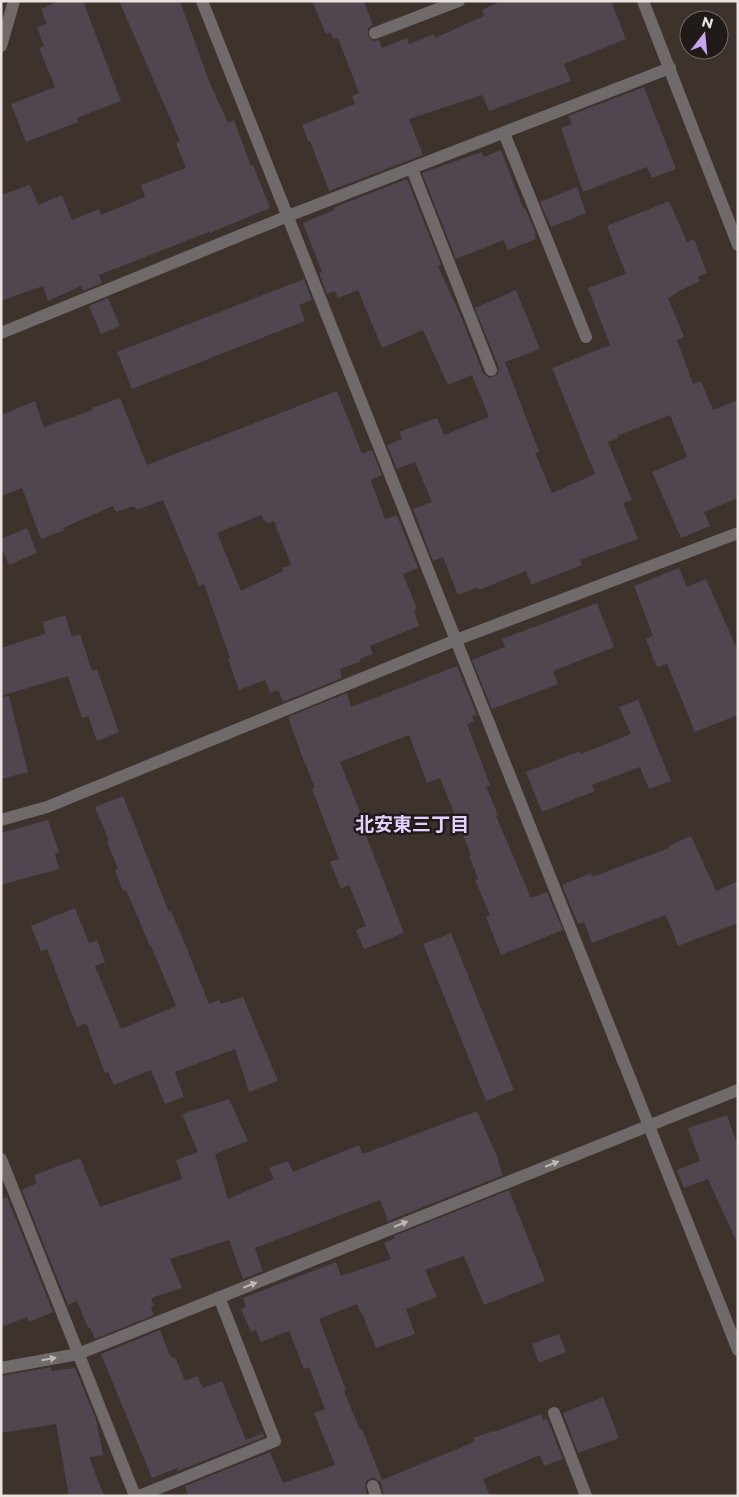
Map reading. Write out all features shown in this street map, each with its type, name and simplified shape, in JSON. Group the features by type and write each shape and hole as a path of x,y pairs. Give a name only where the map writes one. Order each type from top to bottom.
{"street":[{"path":"1,46 14,1"},
{"path":"202,1 738,1350"},
{"path":"375,33 460,1"},
{"path":"643,1 738,245"},
{"path":"1,334 288,216 670,68"},
{"path":"504,133 586,337"},
{"path":"412,168 491,370"},
{"path":"1,820 47,807 456,640 738,533"},
{"path":"1,1368 78,1354 738,1090"},
{"path":"1,1159 134,1496"},
{"path":"139,1496 275,1441 219,1297"},
{"path":"554,1413 586,1496"}],"building":[{"path":"59,1 83,1 121,101 77,118 78,122 26,142 11,104 55,87 39,48 44,46 37,27 47,24 41,9"},
{"path":"119,1 180,1 209,81 228,123 234,120 251,166 253,165 270,208 99,275 102,283 83,291 81,286 48,301 43,286 1,301 1,195 30,185 38,205 62,195 72,220 99,209 101,215 145,197 141,185 186,168 176,143 180,141"},
{"path":"312,1 364,1 373,25 368,28 368,36 373,41 379,40 382,48 407,38 409,44 434,34 435,38 484,16 482,10 501,1 611,1 626,39 564,64 571,81 489,111 482,95 409,119 423,155 329,191 302,125 355,104 352,96 359,93 338,38 334,39 330,32 326,34"},
{"path":"644,87 676,169 652,178 647,167 583,192 561,128 572,124 568,116"},
{"path":"501,150 523,208 525,208 536,234 534,234 536,239 508,250 504,240 456,259 422,173 482,152 484,157"},
{"path":"407,179 441,265 438,266 460,314 483,373 489,378 497,375 499,368 475,308 516,290 540,349 505,362 539,452 535,453 552,493 595,474 552,368 610,345 588,288 626,274 607,226 669,201 687,242 694,239 707,273 698,277 700,281 668,298 684,337 677,340 693,384 701,381 713,410 738,400 738,498 704,512 710,526 681,538 652,472 687,457 670,415 617,436 618,438 608,442 632,500 623,503 638,539 580,560 582,565 531,585 526,571 479,590 478,587 458,595 443,557 433,561 413,509 432,502 415,462 397,469 387,445 402,439 399,432 437,418 444,435 489,417 472,375 448,385 423,330 382,348 358,290 338,298 335,291 327,294 319,273 322,272 303,223 334,210 335,207"},
{"path":"577,187 586,213 551,227 540,202"},
{"path":"304,279 312,300 299,305 305,321 132,389 117,352"},
{"path":"108,298 120,326 101,334 89,306"},
{"path":"337,391 362,454 372,450 382,475 371,481 385,519 397,515 418,568 403,574 417,609 414,611 419,626 370,646 373,654 360,659 360,662 340,669 342,678 283,702 278,690 270,693 265,680 239,690 204,584 199,586 163,500 137,510 134,506 116,512 113,506 41,539 22,488 1,496 1,415 35,401 44,427 93,410 92,408 120,398 147,465","holes":["261,515 265,522 267,521 268,524 274,521 291,565 282,568 283,571 241,591 217,533"]},
{"path":"27,528 37,553 9,565 1,547 1,539"},
{"path":"679,568 687,587 706,579 738,651 738,715 695,732 667,664 657,667 646,639 653,636 634,586"},
{"path":"597,603 614,647 553,671 558,684 492,709 472,660 505,647 502,639"},
{"path":"65,615 72,637 80,634 92,671 97,669 119,732 97,741 88,716 82,718 68,676 1,696 1,648 45,634 43,622"},
{"path":"457,666 477,715 472,716 474,721 467,724 490,785 486,786 498,815 496,816 531,898 547,892 563,930 501,955 486,917 490,915 475,880 478,879 469,856 471,855 440,778 427,783 409,735 340,762 366,827 363,828 404,933 364,949 356,930 366,926 349,885 341,889 330,862 339,859 312,789 315,788 288,717 347,693 351,707"},
{"path":"9,696 28,772 1,779 1,697"},
{"path":"638,700 671,781 649,789 640,767 592,785 595,791 542,812 526,772 580,751 581,754 631,734 619,707"},
{"path":"123,796 169,912 171,911 209,1004 219,1000 221,1004 243,997 278,1081 249,1092 235,1049 175,1072 184,1097 165,1104 151,1070 114,1085 108,1072 105,1073 86,1023 77,1027 47,949 41,951 31,926 75,908 89,943 97,940 105,962 95,966 121,1029 176,1006 126,890 123,891 115,870 118,869 107,842 109,841 95,807"},
{"path":"48,820 59,852 55,854 59,869 1,885 1,833"},
{"path":"691,836 716,891 738,881 738,923 678,946 666,915 592,943 584,922 578,924 562,885 591,873 592,877 669,848 668,846"},
{"path":"451,933 514,1090 486,1101 423,944"},
{"path":"229,1099 248,1141 215,1154 228,1199 274,1179 269,1168 288,1161 293,1172 359,1145 363,1154 477,1111 499,1161 503,1175 388,1221 380,1200 255,1248 263,1271 243,1279 229,1240 170,1259 182,1288 151,1298 154,1306 151,1307 154,1315 95,1339 90,1327 88,1328 77,1301 68,1305 22,1190 37,1183 34,1175 80,1158 100,1207 182,1179 176,1160 198,1152 182,1114"},
{"path":"727,1115 738,1147 738,1245 708,1179 684,1188 677,1170 700,1161 688,1128"},
{"path":"509,1190 545,1281 484,1305 464,1256 425,1270 437,1297 406,1309 415,1334 376,1348 357,1304 319,1319 346,1390 344,1391 360,1430 362,1429 382,1480 474,1442 473,1438 541,1414 543,1420 547,1419 563,1459 544,1466 540,1455 483,1479 490,1496 384,1496 381,1483 374,1478 367,1480 365,1484 367,1496 188,1496 185,1486 270,1452 283,1483 335,1465 314,1413 325,1409 309,1367 304,1369 289,1331 261,1342 256,1330 251,1332 241,1309 246,1307 243,1298 336,1262 341,1276 391,1259 384,1243 395,1238 394,1236"},
{"path":"7,1197 53,1312 29,1322 27,1317 1,1327 1,1199"},
{"path":"160,1330 170,1356 176,1359 185,1381 197,1376 203,1388 222,1381 246,1440 263,1433 264,1437 178,1471 177,1468 152,1478 101,1354"},
{"path":"559,1334 566,1352 539,1363 532,1344"},
{"path":"51,1367 52,1371 75,1368 96,1419 103,1455 89,1457 104,1496 69,1496 56,1424 1,1433 1,1376"},
{"path":"603,1397 619,1438 578,1453 563,1413"}],"district":[{"name":"北安東三丁目","path":"412,824"}]}
